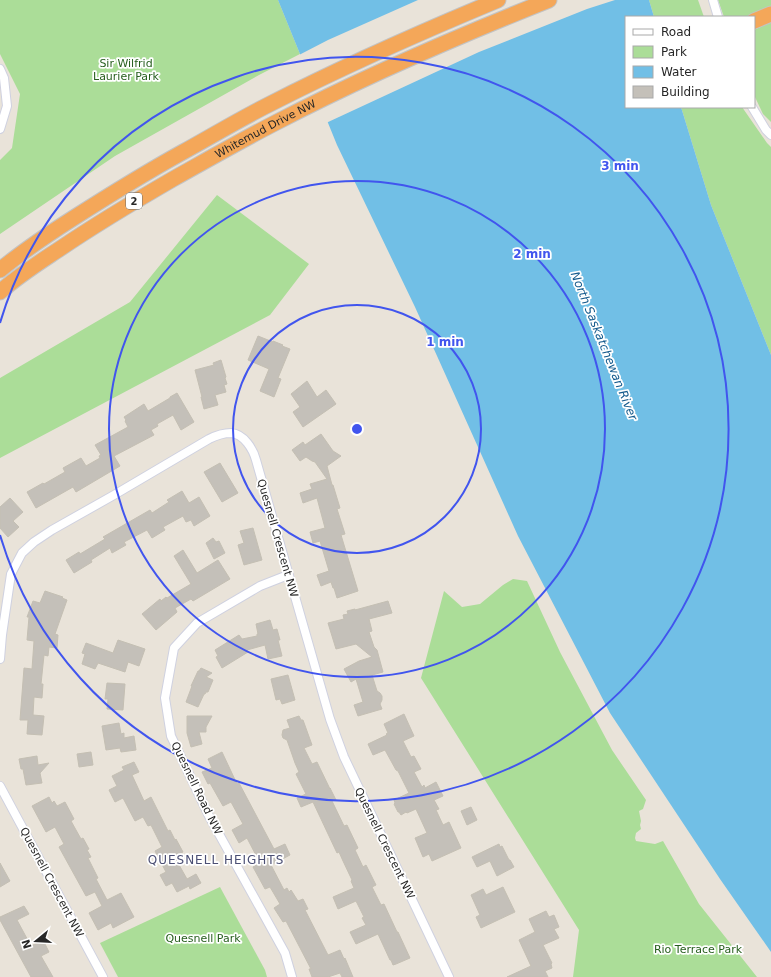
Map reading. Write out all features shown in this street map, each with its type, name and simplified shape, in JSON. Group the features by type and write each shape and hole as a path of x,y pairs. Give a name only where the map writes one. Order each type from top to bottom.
{"highway":[{"name":"Whitemud Drive NW","path":"0,270 46,236 116,191 163,163 269,105 338,70 498,0"},
{"name":"Whitemud Drive NW","path":"0,292 32,267 93,226 134,201 275,123 364,79 479,28 549,0"},
{"path":"755,21 771,14"}],"street":[{"path":"712,0 718,16"},
{"path":"0,68 4,78 7,106 0,129"},
{"path":"753,108 766,130 771,135"},
{"name":"Quesnell Crescent NW","path":"0,659 11,574 22,553 34,542 52,530 204,441 219,435 231,433 236,435 247,443 254,454 330,719 344,757 449,977"},
{"name":"Quesnell Road NW","path":"288,575 260,586 197,623 174,648 165,698 171,736 209,816 285,953 292,977"},
{"name":"Quesnell Crescent NW","path":"0,786 103,977"}],"green space":[{"name":"Sir Wilfrid Laurier Park","path":"0,0 278,0 300,54 259,75 115,156 0,234 0,160 12,148 20,94 0,54"},
{"path":"649,0 698,0 704,16 654,16"},
{"path":"718,0 771,0 771,7 750,16 724,16"},
{"path":"771,22 771,122 763,114 755,97 755,30"},
{"path":"681,108 743,108 771,147 771,355 711,205"},
{"path":"217,195 309,264 270,315 0,458 0,378 130,302"},
{"name":"Rio Terrace Park","path":"513,579 527,581 560,652 612,750 646,800 643,809 639,811 641,829 636,833 636,841 655,844 663,841 699,904 757,977 573,977 579,930 421,678 444,591 462,607 480,604 503,585"},
{"name":"Quesnell Park","path":"220,887 265,970 267,977 118,977 100,943"}],"water":[{"name":"North Saskatchewan River","path":"278,0 649,0 654,16 625,16 625,108 681,108 711,205 771,355 771,952 720,879 610,713 518,536 415,307 337,145"}],"pier":[{"path":"418,0 615,0 587,9 479,52 326,123 299,55 328,40"}],"building":[{"path":"258,336 290,349 278,378 281,379 274,397 260,391 269,369 248,360"},
{"path":"221,360 226,377 227,384 224,385 226,392 215,395 218,405 204,409 195,370 214,365 213,363"},
{"path":"307,381 317,397 326,390 336,404 303,427 293,412 300,407 291,394"},
{"path":"177,393 194,422 181,430 173,415 157,424 158,426 151,430 154,435 114,456 120,466 76,492 73,487 36,508 27,492 65,472 63,468 81,458 86,466 100,458 99,456 101,455 95,445 128,427 124,417 144,404 148,411"},
{"path":"321,434 333,451 341,456 327,466 340,508 337,509 345,534 341,535 358,591 337,598 331,582 321,586 317,575 329,571 320,541 313,543 310,532 325,528 317,498 303,503 300,493 312,489 310,484 327,479 315,462 306,457 300,461 292,450 303,442 305,445"},
{"path":"220,463 238,493 222,502 204,472"},
{"path":"182,491 189,503 199,497 210,516 194,526 191,520 186,522 183,516 163,527 165,530 152,538 147,530 124,542 126,545 112,553 110,548 91,560 92,562 74,573 66,560 79,552 80,554 105,539 103,537 150,510 152,513 169,502 167,500"},
{"path":"10,498 23,512 13,521 19,527 8,537 0,528 0,507"},
{"path":"253,528 262,560 244,565 238,545 244,543 240,531"},
{"path":"213,538 216,542 219,541 225,553 214,559 206,543"},
{"path":"183,550 197,573 218,560 230,579 193,601 191,599 175,608 177,612 156,630 142,614 160,599 161,601 191,584 174,556"},
{"path":"45,591 63,597 62,598 67,600 55,634 58,635 57,648 49,647 48,656 44,655 41,684 43,684 42,698 34,697 33,715 44,716 42,735 27,734 28,720 20,720 24,668 32,669 34,641 27,640 29,617 27,617 33,601 40,603"},
{"path":"388,601 392,613 369,619 372,631 369,632 374,647 377,650 383,672 372,675 377,691 382,696 380,704 382,709 358,716 354,705 363,702 356,679 351,682 344,669 359,661 372,657 356,644 336,649 328,623 344,619 343,615 348,614 347,611"},
{"path":"270,620 273,630 277,629 282,656 268,659 265,645 247,650 248,652 222,668 216,657 218,656 215,650 239,635 242,639 257,636 256,624"},
{"path":"118,640 145,649 139,666 128,662 125,672 98,663 95,669 82,664 85,654 82,653 86,643 113,653"},
{"path":"201,668 212,673 206,677 213,680 208,692 204,694 198,707 186,702 191,686"},
{"path":"288,675 295,700 282,704 280,699 276,700 271,679"},
{"path":"107,683 125,684 123,710 107,709 108,699 105,699"},
{"path":"404,714 414,736 403,741 411,757 414,756 421,769 414,772 422,787 424,785 425,788 436,782 443,796 434,800 439,809 436,810 443,825 449,822 461,848 432,861 429,854 423,857 415,838 427,833 416,809 401,815 394,804 394,800 409,793 398,771 385,750 373,755 368,744 387,735 386,734 388,733 384,724"},
{"path":"187,716 212,716 206,727 206,732 199,732 202,744 191,747 187,733"},
{"path":"299,716 301,720 303,720 312,745 304,748 312,764 317,762 336,800 332,801 344,826 347,825 358,848 355,850 363,867 366,865 376,885 372,887 381,905 384,904 410,958 396,964 393,965 390,960 378,934 356,944 350,932 366,925 362,918 364,917 356,901 338,909 333,897 354,888 351,881 352,880 339,852 337,853 313,802 301,807 297,798 306,794 296,774 299,772 287,740 283,738 282,735 283,730 290,728 287,720"},
{"path":"119,723 121,734 124,733 124,738 134,736 136,750 121,752 120,748 106,750 102,726"},
{"path":"91,752 93,765 79,767 77,754"},
{"path":"222,752 237,784 239,783 274,849 285,844 290,855 271,865 284,890 287,888 289,892 291,890 298,901 303,899 308,909 305,910 328,955 340,950 353,977 342,977 340,973 328,977 312,977 309,969 311,969 286,921 283,922 274,908 280,904 270,887 265,889 253,867 260,863 247,838 239,843 232,830 243,824 231,802 223,806 210,783 208,784 202,772 212,768 208,759"},
{"path":"37,756 38,765 49,763 40,773 42,783 26,785 23,769 21,769 19,759"},
{"path":"134,762 139,772 132,775 144,801 151,797 168,831 170,830 183,852 174,856 187,879 196,874 201,883 190,889 189,886 177,892 172,883 166,886 160,875 166,872 155,851 162,847 151,825 148,826 143,817 135,821 123,798 115,802 109,790 117,786 112,776 124,770 122,767"},
{"path":"49,797 52,803 54,801 57,806 65,802 74,819 71,821 81,839 83,838 89,849 87,850 91,857 88,858 98,878 96,879 107,900 121,893 134,917 113,928 111,923 98,930 89,913 102,906 95,892 86,896 59,847 64,844 55,827 46,832 32,806"},
{"path":"471,807 477,820 467,825 461,811"},
{"path":"499,844 500,847 502,846 514,867 497,876 490,861 477,867 472,857"},
{"path":"0,863 10,881 0,887"},
{"path":"503,887 515,912 481,928 476,917 480,915 471,895 483,889 486,895"},
{"path":"24,906 29,914 17,920 31,946 43,940 49,952 41,956 53,977 31,977 0,920 0,917"},
{"path":"546,911 549,917 554,915 559,927 554,929 559,938 543,945 552,963 552,968 545,971 548,977 507,977 531,966 519,940 535,932 529,919"}],"district":[{"name":"QUESNELL HEIGHTS","path":"216,860"}]}
